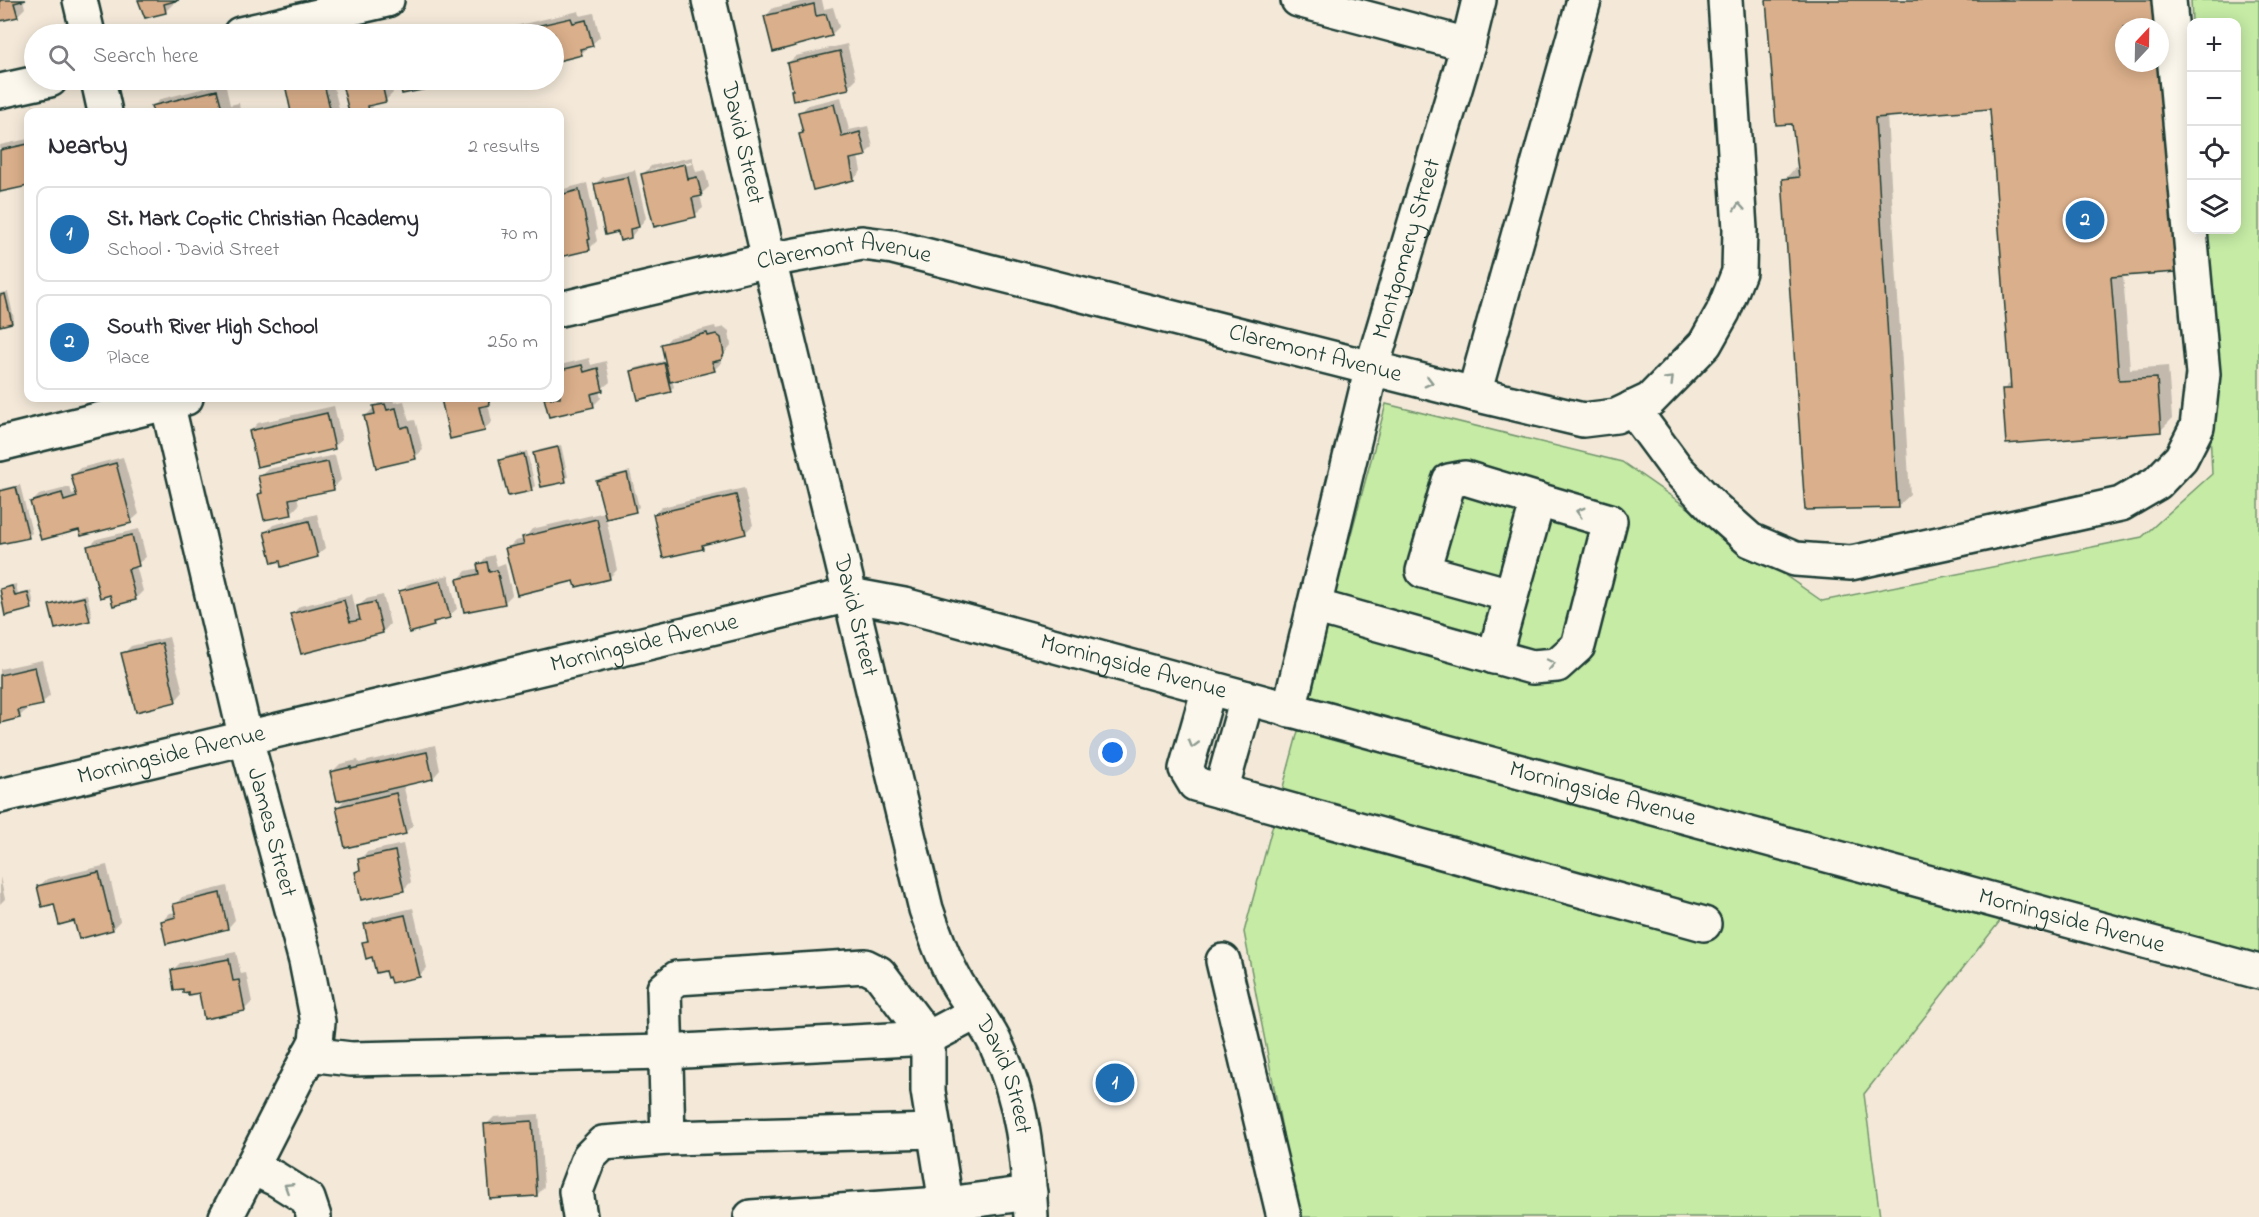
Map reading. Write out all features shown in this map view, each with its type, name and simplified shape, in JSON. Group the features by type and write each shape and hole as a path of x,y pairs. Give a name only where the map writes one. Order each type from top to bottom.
{"street":[{"path":"80,0 86,24"},
{"path":"283,24 387,0"},
{"name":"David Street","path":"709,0 769,260 926,909 941,952 998,1049 1018,1106 1029,1164 1031,1205"},
{"path":"1298,0 1468,45"},
{"name":"Montgomery Street","path":"1289,710 1372,367 1468,45 1479,0"},
{"path":"1474,394 1584,0"},
{"name":"Claremont Avenue","path":"564,308 769,260 862,243 893,246 1583,420 1616,416 1650,400 1705,344 1723,312 1739,272 1740,229 1725,0"},
{"path":"1632,408 1677,469 1713,507 1750,540 1795,559 1851,563 2121,504 2157,483 2181,458 2197,427 2203,374 2169,0"},
{"path":"0,91 24,86"},
{"path":"100,90 104,108"},
{"path":"0,444 161,402"},
{"name":"James Street","path":"174,402 246,739 308,971 318,1022 316,1041 226,1217"},
{"path":"1314,606 1532,667 1557,665 1578,646 1610,521 1465,478 1449,481 1423,571 1510,595"},
{"path":"1494,657 1538,500"},
{"name":"Morningside Avenue","path":"0,796 850,595 904,605 2259,972"},
{"path":"1209,688 1186,769 1195,784 1704,924"},
{"path":"1221,791 1247,698"},
{"path":"1223,961 1284,1217"},
{"path":"668,1138 664,989 677,978 865,966 879,973 928,1038 928,1091 945,1197 953,1210"},
{"path":"309,1054 351,1059 665,1052 928,1038 977,1012"},
{"path":"580,1217 576,1191 589,1157 603,1143 668,1138 935,1131"},
{"path":"251,1167 308,1199 314,1217"},
{"path":"751,1217 1031,1205"}],"green space":[{"path":"2191,0 2259,0 2259,972 2011,907 1864,1094 1880,1217 1299,1217 1244,932 1386,404 1622,462 1822,601 2142,537 2212,474 2201,234 2241,234 2241,18 2192,18"}],"building":[{"path":"0,0 26,0 14,3 18,17 0,21"},
{"path":"138,0 179,0 164,4 166,13 145,18"},
{"path":"1766,0 2156,0 2157,18 2115,18 2115,72 2161,72 2176,272 2111,277 2119,380 2157,378 2161,432 2006,444 2002,389 2011,389 1990,109 1875,118 1898,508 1805,510 1782,179 1799,177 1792,124 1776,125"},
{"path":"814,4 816,16 826,14 832,36 773,52 764,16"},
{"path":"571,18 573,23 586,20 593,46 580,49 582,55 564,60 564,24 545,24"},
{"path":"840,51 849,89 793,101 787,63"},
{"path":"217,90 222,108 152,108 151,106"},
{"path":"286,90 326,90 330,108 290,108"},
{"path":"344,90 383,90 386,102 368,106 368,108 348,108"},
{"path":"401,90 421,90 402,94"},
{"path":"834,104 842,137 860,132 866,156 850,159 854,180 813,190 799,134 803,133 798,112"},
{"path":"24,145 24,187 0,192 0,150"},
{"path":"685,164 688,179 697,177 702,196 692,198 696,217 654,227 641,174"},
{"path":"628,177 639,227 630,229 631,238 620,241 618,232 605,235 594,184"},
{"path":"579,190 590,239 588,240 590,250 564,256 564,194"},
{"path":"5,294 12,323 0,326 0,295"},
{"path":"707,333 708,336 716,334 721,338 724,354 721,360 712,362 715,371 670,382 661,344"},
{"path":"664,363 671,392 638,400 631,371"},
{"path":"582,365 584,372 598,368 603,391 591,394 594,407 549,417 545,402 564,402 564,369"},
{"path":"442,402 489,402 490,405 479,407 485,431 450,439"},
{"path":"385,404 387,410 396,408 401,428 408,426 416,459 376,468 364,416 375,414 373,406"},
{"path":"327,413 335,449 257,467 249,431"},
{"path":"558,447 566,482 541,487 533,453"},
{"path":"524,454 532,491 508,496 499,460"},
{"path":"328,462 334,490 289,499 292,515 264,520 258,494 262,493 258,476"},
{"path":"116,463 132,523 81,536 79,530 41,540 30,502 62,493 64,501 77,497 71,475"},
{"path":"627,473 636,512 606,519 596,481"},
{"path":"16,487 29,538 0,544 0,491"},
{"path":"736,495 746,534 702,545 703,549 663,558 653,514"},
{"path":"597,519 610,579 576,587 574,581 517,595 505,548 524,544 522,537"},
{"path":"309,521 318,557 281,567 280,561 272,563 264,532"},
{"path":"132,535 139,566 128,569 136,600 113,606 110,595 100,598 87,546"},
{"path":"487,562 489,572 497,570 505,604 464,612 457,579 479,574 477,564"},
{"path":"441,581 450,618 433,622 434,626 409,633 399,591"},
{"path":"12,586 15,596 28,593 32,609 5,616 0,589"},
{"path":"84,597 90,621 55,629 49,605"},
{"path":"344,600 350,622 360,620 357,606 375,602 383,633 301,654 290,614"},
{"path":"162,643 176,702 136,712 121,653"},
{"path":"35,667 43,705 18,710 20,718 0,723 0,675"},
{"path":"427,752 433,779 337,801 330,772"},
{"path":"396,793 406,834 345,848 336,807"},
{"path":"395,851 404,891 361,900 355,872 360,870 358,859"},
{"path":"99,872 113,930 79,939 74,921 59,925 54,904 42,907 37,886"},
{"path":"220,893 228,929 166,944 161,921 176,917 173,904"},
{"path":"405,915 420,977 391,983 385,971 376,973 372,957 366,959 362,942 368,941 364,924"},
{"path":"229,959 233,981 239,980 245,1011 204,1019 199,993 188,995 188,992 183,993 183,989 174,990 171,970"},
{"path":"532,1121 537,1196 490,1199 484,1124"}],"place":[{"name":"South River High School","path":"2085,220"},
{"name":"St. Mark Coptic Christian Academy","path":"1115,1083"}]}
